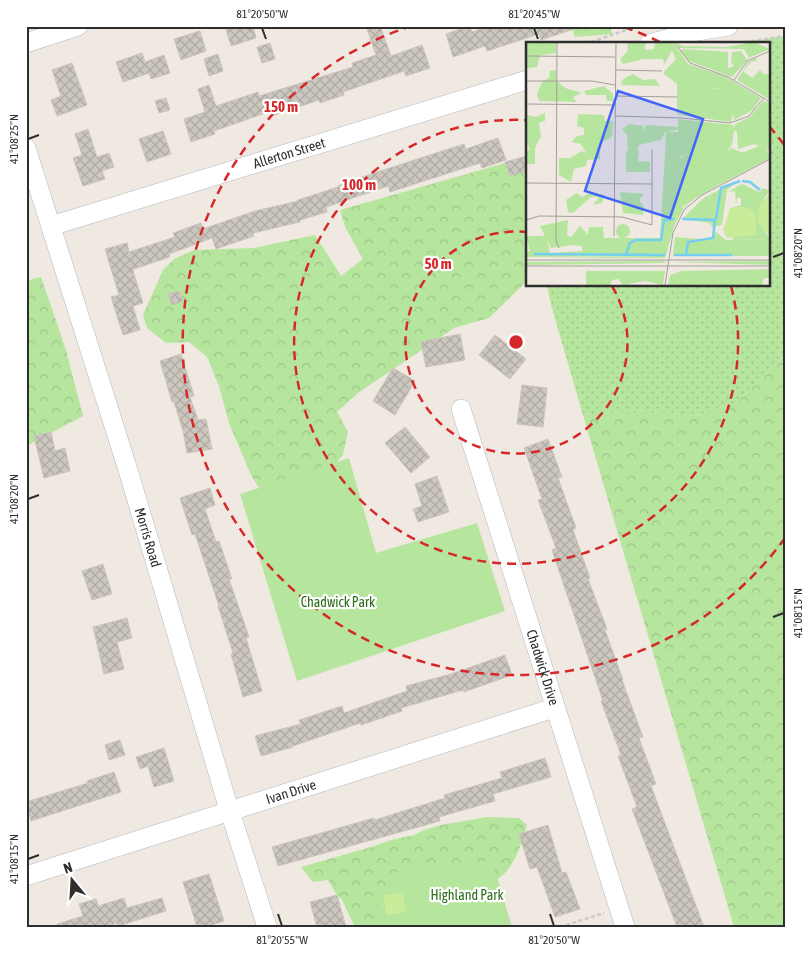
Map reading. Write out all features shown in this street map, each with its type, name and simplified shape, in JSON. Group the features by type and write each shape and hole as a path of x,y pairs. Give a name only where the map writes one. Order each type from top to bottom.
{"street":[{"path":"26,43 78,26"},
{"path":"657,42 698,31 728,26"},
{"name":"Allerton Street","path":"51,226 526,80"},
{"name":"Morris Road","path":"26,148 128,470 267,927"},
{"name":"Chadwick Drive","path":"461,409 554,708 625,927"},
{"name":"Ivan Drive","path":"26,876 554,708"}],"path":[{"path":"591,42 638,26"},
{"path":"746,42 786,36"},
{"path":"560,927 610,911"}],"green space":[{"path":"571,26 610,26 612,34 575,37"},
{"path":"786,36 786,354 737,402 695,416 648,410 583,415 547,286 770,286 770,42 746,42"},
{"path":"526,157 526,282 489,318 454,328 358,393 337,412 348,432 343,455 336,463 259,488 251,475 229,423 219,386 207,357 189,342 166,343 147,328 143,315 163,270 174,259 194,250 254,248 315,235 341,276 363,259 345,227 340,210"},
{"path":"41,277 66,350 83,416 26,446 26,281"},
{"path":"786,354 786,927 734,927 583,415 648,410 695,416 737,402"},
{"name":"Chadwick Park","path":"349,458 376,553 477,523 505,611 297,681 240,494"},
{"path":"487,817 519,818 527,825 517,855 509,868 498,879 396,927 355,927 342,900 328,880 313,882 301,867 414,835 441,825"},
{"name":"Highland Park","path":"492,861 512,927 382,927 377,901 399,869"},
{"path":"403,892 406,912 387,915 383,896"}],"building":[{"path":"225,26 253,26 256,38 231,46"},
{"path":"366,26 380,26 391,56 422,45 430,68 406,76 404,71 343,92 344,95 320,103 319,100 275,115 274,110 214,131 215,134 191,142 184,119 205,112 198,89 209,85 216,106 258,92 259,96 353,67 352,63 376,55"},
{"path":"469,26 472,32 490,26 577,26 577,28 541,40 539,34 487,51 485,46 453,57 446,34"},
{"path":"200,31 206,51 181,60 174,39"},
{"path":"270,43 275,59 262,63 257,47"},
{"path":"142,53 145,62 164,55 170,73 151,79 149,73 123,82 116,62"},
{"path":"218,54 223,71 209,76 204,59"},
{"path":"72,63 87,105 57,116 51,100 61,96 52,70"},
{"path":"166,98 170,110 159,113 155,101"},
{"path":"88,129 97,157 109,153 114,167 102,171 105,179 83,186 73,158 82,155 75,134"},
{"path":"163,131 171,154 147,162 139,139"},
{"path":"498,138 506,160 482,168 480,163 390,192 388,186 326,207 327,212 300,220 300,222 253,233 254,236 216,249 212,238 169,254 170,257 134,269 143,303 133,306 140,330 123,335 111,297 119,295 105,249 127,243 129,252 175,237 173,233 201,223 203,229 255,211 298,201 368,175 464,144 466,149"},
{"path":"526,156 526,170 510,176 505,162"},
{"path":"179,291 183,301 172,305 168,294"},
{"path":"460,334 465,360 426,367 421,342"},
{"path":"495,335 526,359 510,379 479,355"},
{"path":"181,354 194,396 190,397 198,420 206,419 212,449 187,453 183,431 160,361"},
{"path":"393,368 415,381 395,415 373,401"},
{"path":"522,385 547,388 543,427 517,424"},
{"path":"405,427 430,457 411,473 385,443"},
{"path":"51,432 55,451 65,448 70,471 44,478 34,436"},
{"path":"548,439 562,477 558,478 576,528 573,530 590,578 588,579 607,629 605,630 643,737 639,738 656,784 651,786 704,927 677,927 632,809 637,807 618,756 621,755 601,701 603,701 552,550 556,548 538,500 542,499 524,448"},
{"path":"437,476 449,512 418,522 413,509 422,506 415,484"},
{"path":"210,488 215,505 205,509 216,542 219,541 232,579 229,579 249,637 246,638 262,691 243,697 231,654 233,653 219,606 195,534 192,535 180,498"},
{"path":"103,564 112,594 92,600 82,571"},
{"path":"127,618 132,638 117,642 124,669 104,674 93,627"},
{"path":"505,655 512,675 464,692 463,690 401,708 402,711 261,756 255,736 301,724 299,720 342,706 344,713 407,691 406,686 451,674"},
{"path":"120,740 125,755 109,760 105,745"},
{"path":"164,748 174,781 154,787 148,766 140,769 136,757"},
{"path":"545,758 551,777 493,794 495,801 439,817 440,821 278,866 272,847 374,818 375,820 445,798 444,795 502,778 500,772"},
{"path":"114,772 121,792 31,821 26,802 88,783 87,781"},
{"path":"548,825 562,873 566,872 580,909 555,917 537,867 530,869 519,834"},
{"path":"209,874 224,921 205,927 197,927 183,882"},
{"path":"337,895 346,927 317,927 310,902"},
{"path":"124,898 127,908 162,898 166,911 118,926 117,923 104,927 58,927 57,924 83,916 79,904 96,899 98,906"}]}
